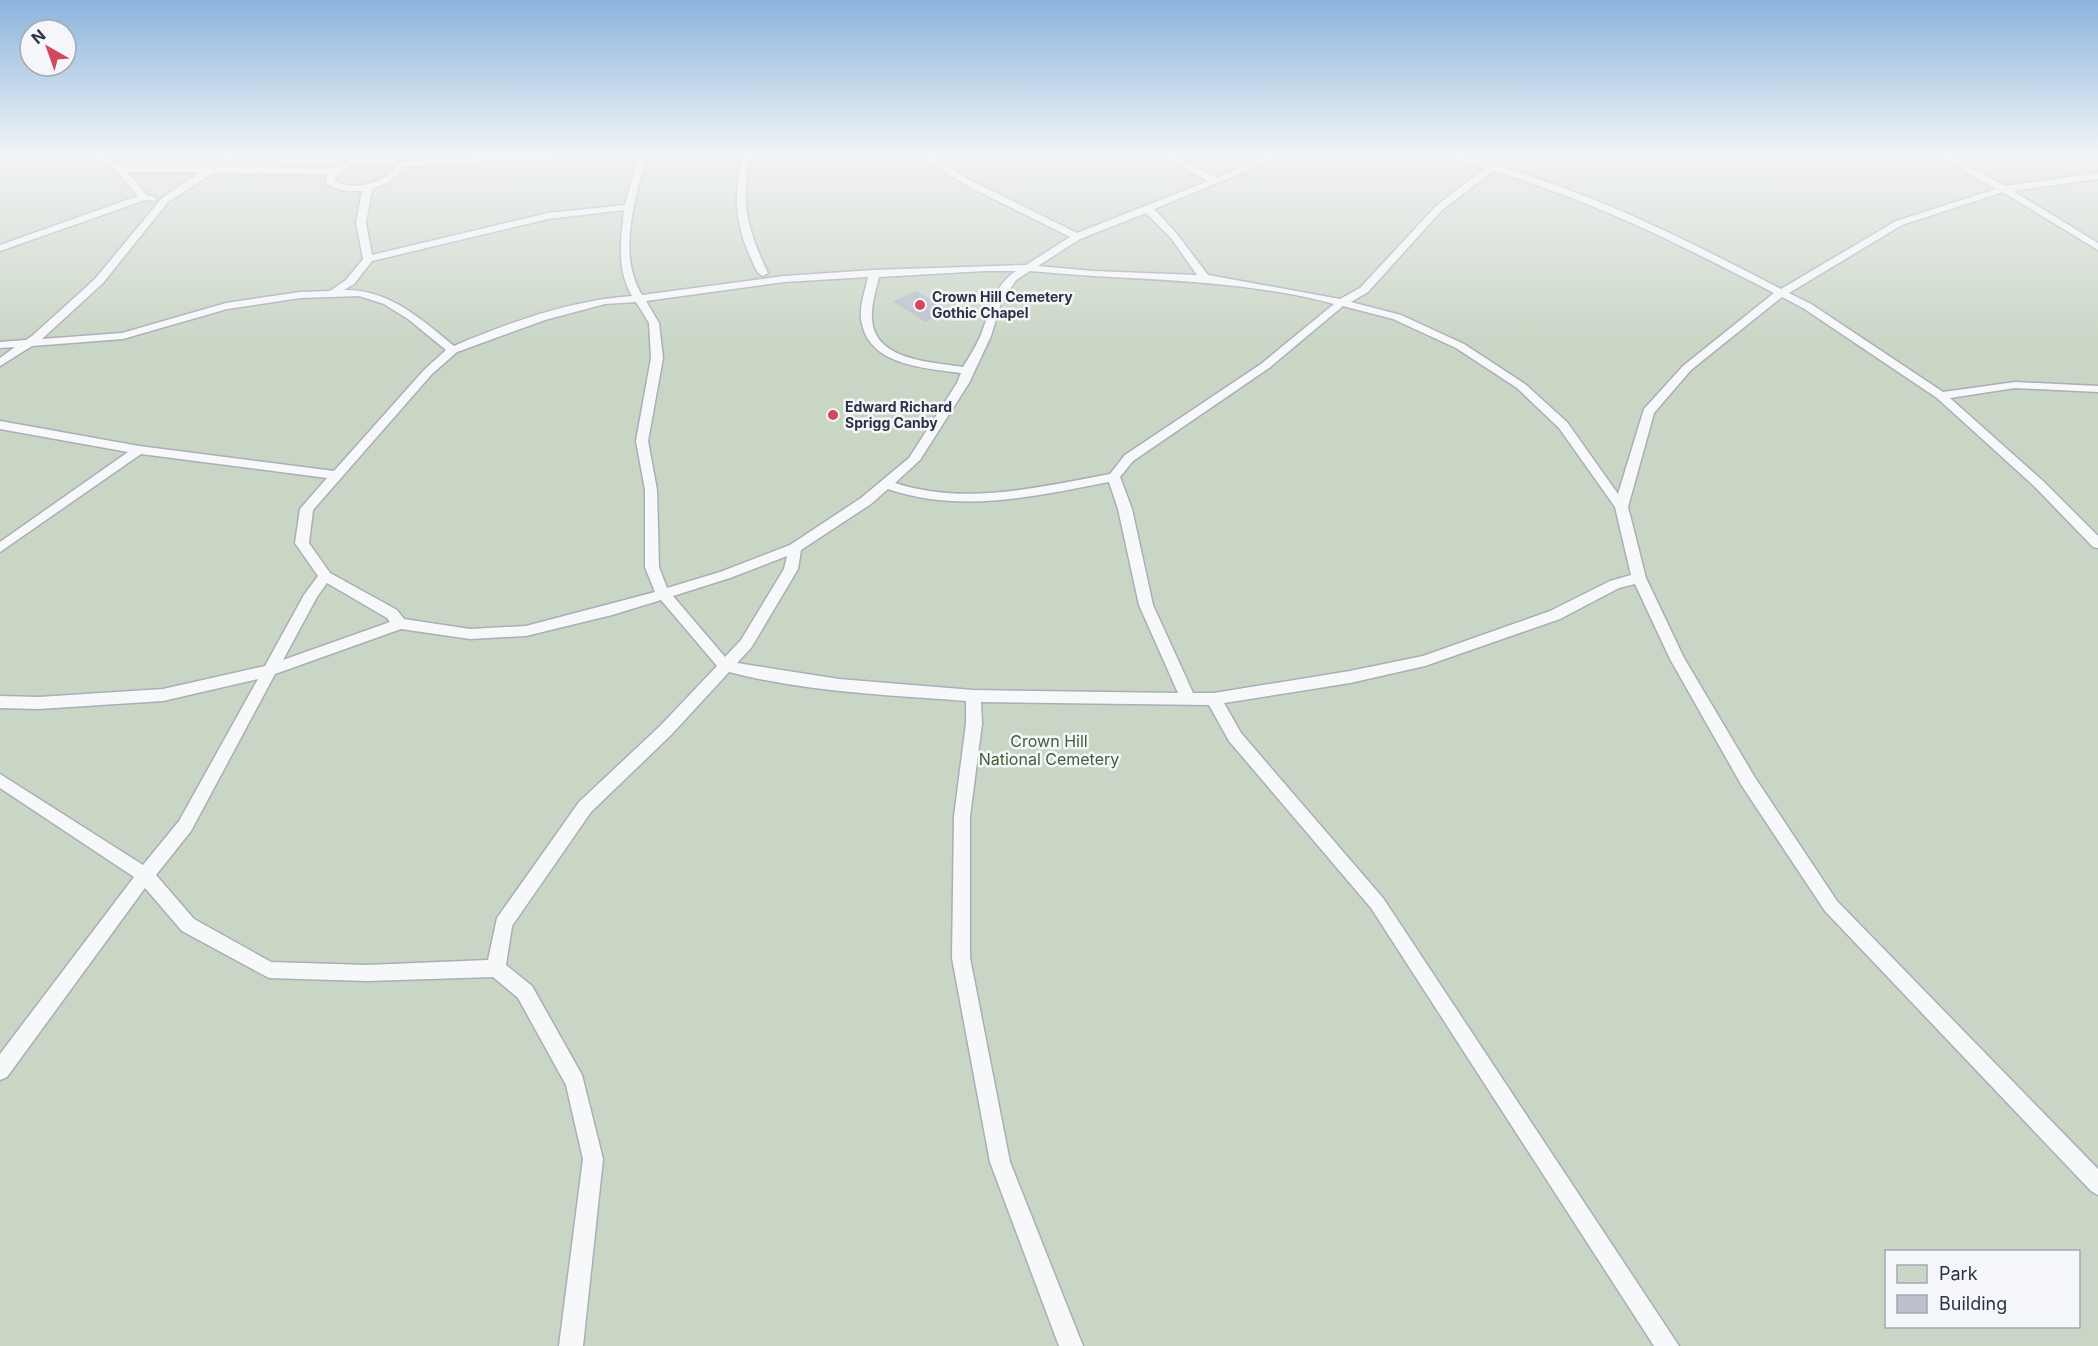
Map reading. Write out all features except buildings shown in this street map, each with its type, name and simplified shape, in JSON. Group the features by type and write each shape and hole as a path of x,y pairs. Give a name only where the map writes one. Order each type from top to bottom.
{"lane":[{"path":"0,249 92,216"},
{"path":"0,363 28,343 99,281 153,216"},
{"path":"361,216 360,239 368,259"},
{"path":"334,292 350,282 368,259 550,216"},
{"path":"628,216 624,258 637,297 654,323 657,358 642,441 651,490 652,567 657,584 664,594 725,666 757,674 839,685 973,696 1214,699 1350,677 1425,661 1555,615 1615,584 1639,578"},
{"path":"741,216 750,247 763,273 784,279"},
{"path":"1035,216 1077,237"},
{"path":"0,702 39,703 163,695 268,671 400,624 427,626 470,634 526,631 612,610 664,594 795,548 853,511 914,460 941,422 963,383 967,371 987,336 996,303 1012,278 1077,237 1131,216"},
{"path":"1155,216 1174,236 1205,278"},
{"path":"887,484 911,495 945,499 1023,495 1114,477 1128,458 1265,366 1342,302 1364,290 1432,216"},
{"path":"1626,216 1781,293 1840,328 1941,396 2039,484 2098,544"},
{"path":"1621,507 1648,412 1687,368 1781,293 1899,223 1921,216"},
{"path":"2047,216 2098,247"},
{"path":"400,624 392,614 325,576 302,543 307,509 428,372 453,350 541,318 604,301 656,297 784,279 874,273 1028,268 1092,274 1205,278 1342,302 1397,317 1460,346 1521,386 1563,424 1621,507 1639,578 1677,659 1748,781 1831,906 2098,1184"},
{"path":"749,283 763,273"},
{"path":"874,273 867,303 867,326 883,351 910,361 967,371"},
{"path":"350,282 360,293"},
{"path":"0,345 123,336 226,306 334,292 360,293 388,302 412,316 453,350"},
{"path":"1941,396 2015,385 2098,389"},
{"path":"0,424 139,450 338,475"},
{"path":"0,548 139,450"},
{"path":"1114,477 1125,509 1146,605 1187,697"},
{"path":"496,968 503,924 585,807 666,730 747,644 791,569 795,548"},
{"path":"0,1070 145,875 185,826 268,671 311,595 325,576"},
{"path":"973,696 974,724 962,816 961,958 1000,1162 1071,1346"},
{"path":"1214,699 1235,737 1377,903 1667,1346"},
{"path":"0,780 145,875 188,925 269,970 367,973 496,968 525,993 575,1082 593,1159 571,1346"}],"green space":[{"name":"Crown Hill National Cemetery","path":"0,216 2098,216 2098,1346 0,1346"}],"place":[{"name":"Crown Hill Cemetery Gothic Chapel","path":"920,305"},
{"name":"Edward Richard Sprigg Canby","path":"833,415"}]}
